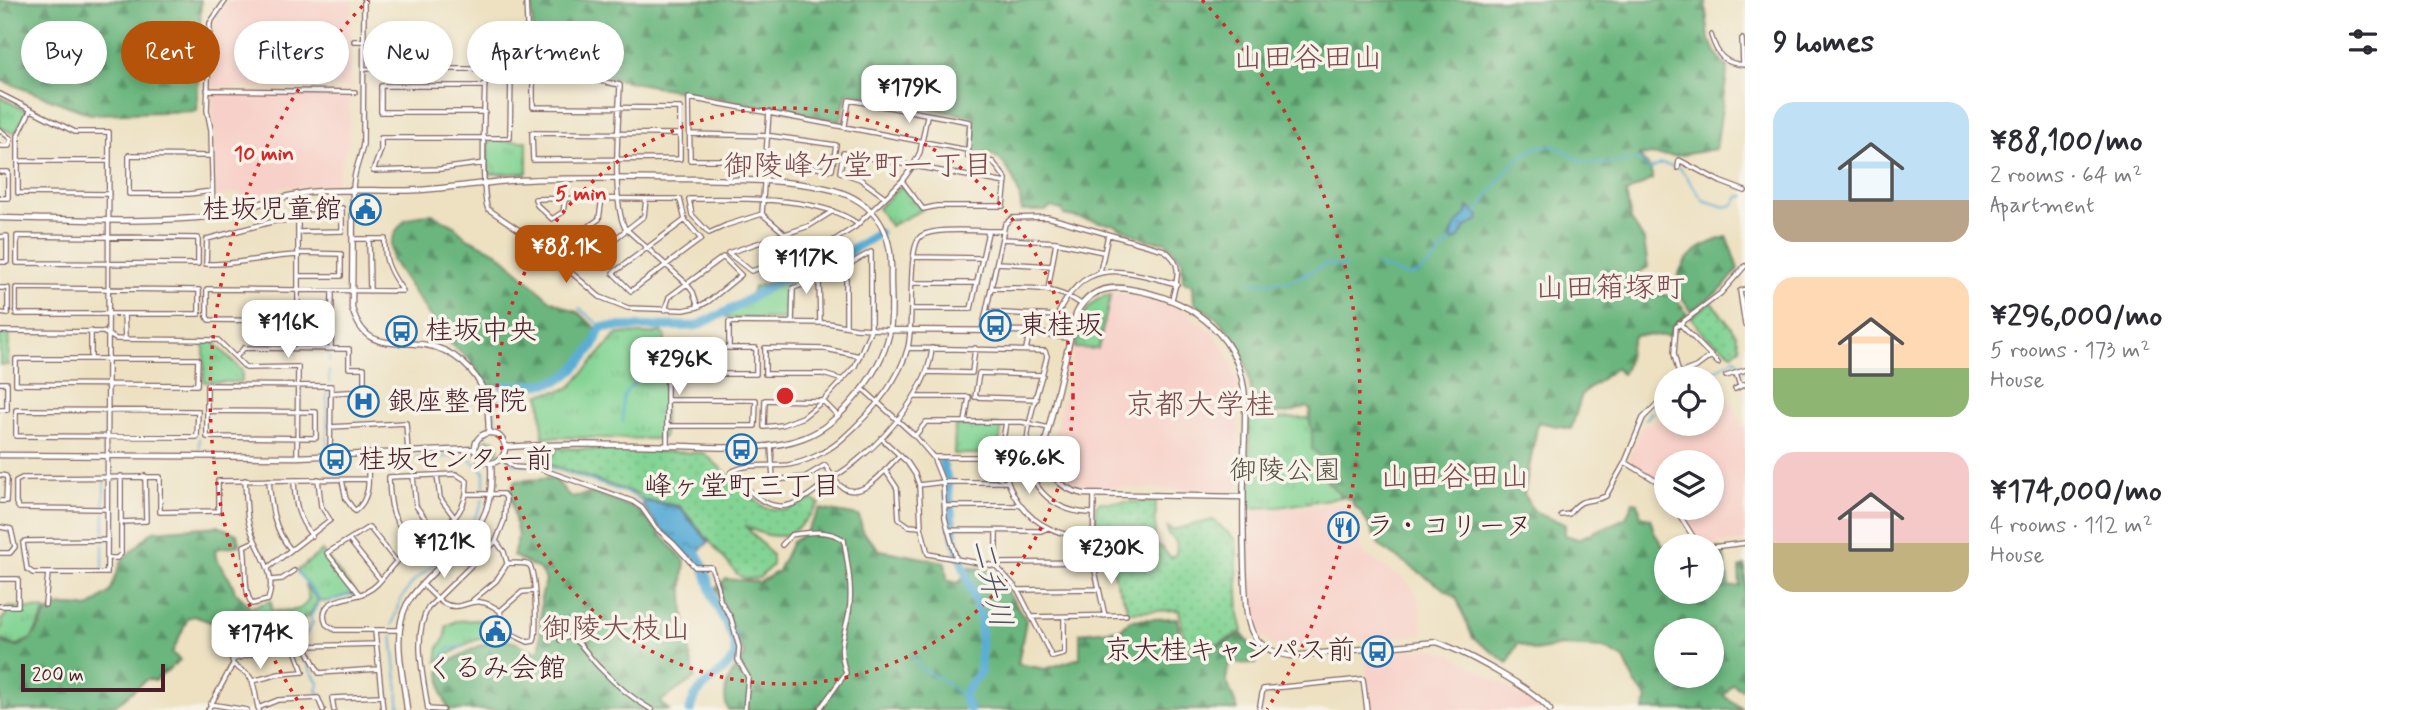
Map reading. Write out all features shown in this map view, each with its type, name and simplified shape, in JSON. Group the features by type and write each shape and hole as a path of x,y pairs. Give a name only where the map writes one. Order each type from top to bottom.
{"street":[{"path":"213,215 211,130 206,110 210,23 226,0"},
{"path":"363,21 364,0"},
{"path":"526,0 528,21"},
{"path":"1711,35 1729,64 1744,65 1742,39"},
{"path":"355,41 363,41"},
{"path":"364,84 362,154 354,172 353,190 352,291 355,317 371,337 385,344 436,347 454,356 471,371 485,393 489,433"},
{"path":"485,163 440,169 373,171 381,150 381,138 510,138 511,84"},
{"path":"532,84 533,107 680,108 680,134 680,159 533,160 532,133 680,134"},
{"path":"615,84 620,85 620,216 628,230 686,283 693,292 698,307"},
{"path":"485,112 381,112 381,86 485,86 485,112 485,204 488,209 528,236 600,297 628,308 665,310 684,310 709,301 741,275 723,257 669,297 665,310"},
{"path":"207,90 355,92"},
{"path":"0,94 75,132 109,132 107,573 28,571 23,542 107,540"},
{"path":"690,134 766,136 836,145 832,170 765,160 690,160 689,98 967,150"},
{"path":"845,126 849,100 970,122 968,157 993,162 1006,179 1003,206 937,206 923,209 902,181"},
{"path":"31,110 18,136 18,193 109,194"},
{"path":"762,214 769,112"},
{"path":"834,211 809,226 728,253 751,271 803,255 841,237 871,212 913,166 922,142 927,116"},
{"path":"0,131 11,139 9,146 0,146"},
{"path":"885,197 860,179 840,172 843,153 1006,183"},
{"path":"211,156 128,155 128,194 189,194 212,191"},
{"path":"1678,167 1679,160 1745,191"},
{"path":"18,161 109,161"},
{"path":"0,172 8,172 8,198 0,198"},
{"path":"0,218 176,219 213,215 298,194 353,190 415,190 520,180 764,181 841,192 860,201 886,231 891,257 891,330 878,364 862,388 837,416 813,434 791,442 771,445 560,444 506,447"},
{"path":"298,194 298,348"},
{"path":"602,198 599,219 573,238 593,256 644,216 646,199"},
{"path":"565,199 563,212 552,219 537,205 535,199 602,198 680,199 685,220 701,239 631,291 613,273 685,220"},
{"path":"762,214 709,233 694,219 689,199 763,200 834,211 858,224"},
{"path":"298,210 342,208 341,231 298,232"},
{"path":"762,214 785,234 803,255"},
{"path":"982,331 1005,224 1012,218 1047,217 1164,250 1172,255 1177,263 1179,275 1172,299"},
{"path":"298,219 275,221 207,239 206,264 229,264 298,254 341,254 341,275 298,276"},
{"path":"932,348 927,372 914,397 881,438 861,458 807,496 780,507 762,500 731,472 739,467 800,462 826,450 854,428 877,402 899,371 908,348 912,309 912,257 916,241 928,232 1003,232"},
{"path":"912,309 971,309 988,232"},
{"path":"1100,272 1108,235"},
{"path":"0,237 7,236 7,262 0,262"},
{"path":"17,236 108,237 198,238 198,264 17,263 17,236"},
{"path":"298,321 209,320 207,289 403,291 387,264 385,239 353,239"},
{"path":"369,239 370,291"},
{"path":"1002,239 1056,242 1103,252"},
{"path":"1048,290 1056,242"},
{"path":"837,416 823,401 765,400 764,426 782,425 803,417 823,401 843,380 861,356 871,329 871,252 846,266 846,326"},
{"path":"912,257 982,258"},
{"path":"997,263 1052,266"},
{"path":"1677,366 1674,335 1679,323 1721,293 1745,266"},
{"path":"986,312 1057,316 1067,294 1089,276 1100,272 1131,272 1177,284"},
{"path":"792,323 793,288 819,279 820,323"},
{"path":"912,283 977,283"},
{"path":"1243,497 1094,495 1068,489 1051,473 1045,451 1049,428 1076,314 1081,303 1097,291 1111,287 1172,299 1206,318 1222,336 1238,363 1244,390 1243,549 1247,617 1252,634 1262,646 1291,656 1437,642 1457,649 1541,699 1550,710"},
{"path":"0,288 8,288 8,313 0,313"},
{"path":"16,288 108,289 200,290 199,314 16,314 16,288"},
{"path":"991,288 1048,290 1067,294 1081,303"},
{"path":"1745,289 1740,291 1745,325"},
{"path":"331,348 332,290"},
{"path":"298,305 332,306"},
{"path":"124,314 125,339"},
{"path":"1026,349 1034,314"},
{"path":"729,348 729,322 820,323 891,330 1030,332 1070,338"},
{"path":"1679,323 1718,363"},
{"path":"0,331 103,331 116,339 218,340 246,368 298,367 297,457"},
{"path":"91,331 91,359"},
{"path":"298,331 331,331"},
{"path":"236,357 244,348 349,349 349,368 364,368 365,391 331,393"},
{"path":"667,374 756,374 756,348 667,348 667,374 667,446"},
{"path":"843,380 823,374 765,374 765,348 826,349 861,356"},
{"path":"908,348 1045,351 1047,356 1026,448 1027,464 1039,489 1062,508 1093,513"},
{"path":"927,372 972,373 975,348"},
{"path":"1697,366 1711,356"},
{"path":"16,359 108,359 198,359 197,385 16,384 16,359"},
{"path":"1726,376 1745,370"},
{"path":"1037,399 975,397 979,373 1042,376"},
{"path":"1735,389 1743,385 1736,373"},
{"path":"0,383 7,383 7,410 0,410"},
{"path":"207,411 317,412 316,438 207,437 207,411 207,385 331,386 330,457"},
{"path":"862,388 915,436 933,457 943,482 948,530 956,558"},
{"path":"914,397 969,397 965,422"},
{"path":"667,400 756,400 755,426 667,426"},
{"path":"1561,515 1569,514 1575,506 1587,500 1602,499 1606,496 1625,462 1643,418 1654,407"},
{"path":"16,410 198,411 197,437 107,437 16,436 16,410"},
{"path":"915,436 926,422 1006,422 1049,428"},
{"path":"1006,422 1002,457 1007,482 1019,504 1048,528 1074,537 1093,538"},
{"path":"330,427 406,423 408,452"},
{"path":"489,433 500,436 506,447 502,458 491,463 480,459 475,449 479,438 489,433"},
{"path":"881,438 907,462 919,485 921,527 928,554 996,566 1018,590 1052,657 1064,654 1064,617"},
{"path":"771,445 773,480 805,477 825,465 844,489 857,491 865,489 900,455"},
{"path":"0,455 330,457 475,449"},
{"path":"342,479 346,499 355,511 362,506 368,494 367,454"},
{"path":"933,457 1002,457"},
{"path":"502,458 514,467 541,469 632,501 695,567 711,567 720,600 731,618 739,647 738,660 748,677 745,710"},
{"path":"1625,462 1654,480"},
{"path":"407,710 400,630 406,605 422,584 480,528 491,495 491,463"},
{"path":"885,470 897,488 899,519 909,526 921,527"},
{"path":"0,475 6,476 7,479 6,501 0,501"},
{"path":"437,475 440,498 455,518"},
{"path":"107,558 117,558 121,554 121,476"},
{"path":"121,522 146,521 145,476"},
{"path":"413,476 416,506 437,533"},
{"path":"400,630 335,630 326,624 324,615 330,604 360,595 375,587 397,562 437,533 455,518 464,504 466,494 467,481 462,476 389,477 390,507 398,525 416,548"},
{"path":"107,509 22,509 16,506 16,481 20,478 160,477 160,512 218,511 218,481 368,479"},
{"path":"269,568 330,520 321,506 318,479"},
{"path":"245,480 248,520 269,568 271,580 268,600 252,604 247,598 247,561 244,546 255,541"},
{"path":"270,480 274,520 279,535 291,550"},
{"path":"294,480 298,515 312,536"},
{"path":"919,485 943,482 1007,482"},
{"path":"443,710 428,710 420,630 428,608 496,541 503,521 506,498 503,494 466,494"},
{"path":"1094,495 1093,562 1105,616"},
{"path":"945,506 1019,504"},
{"path":"0,527 11,529 15,547 10,554 0,553"},
{"path":"360,595 327,553 369,527 397,562"},
{"path":"948,530 1041,531 1048,528"},
{"path":"996,531 996,566"},
{"path":"782,545 791,535 816,532 840,536 844,540 850,575 849,612 840,647 846,673 819,710"},
{"path":"349,540 380,579"},
{"path":"422,584 445,604 460,606 473,600 505,570 507,563 504,552 496,541"},
{"path":"1724,546 1745,543"},
{"path":"996,566 1000,563 1093,562"},
{"path":"473,600 488,602 500,611 505,631 528,642 534,641 532,568 529,565 507,563"},
{"path":"271,580 282,579 292,572 294,579"},
{"path":"45,605 48,573"},
{"path":"0,579 18,579 18,606 0,606"},
{"path":"1018,590 1099,589"},
{"path":"500,611 522,592 533,591"},
{"path":"47,599 54,600"},
{"path":"1031,617 1126,615"},
{"path":"208,710 232,662 230,645 269,632 301,631"},
{"path":"375,631 383,710"},
{"path":"559,640 569,637 577,641 603,671 652,710"},
{"path":"376,644 305,646 319,673 379,669"},
{"path":"232,662 271,648 294,647 303,672 279,674 253,681"},
{"path":"232,662 253,681 259,709 278,700 318,698 323,710"},
{"path":"1259,710 1263,690 1363,679 1367,710"},
{"path":"334,710 332,698 382,696"},
{"path":"210,704 247,710"}],"shaded area":[{"path":"230,0 352,0 350,88 212,87 212,84 220,84 220,21 216,21"},
{"path":"212,92 350,93 349,142 338,179 335,183 283,188 242,200 239,192 216,198"},
{"path":"1118,292 1187,312 1213,334 1225,349 1238,387 1239,475 1238,486 1233,490 1089,487 1066,480 1057,469 1052,445 1082,316 1087,307 1099,297"},
{"path":"1730,399 1741,427 1745,426 1745,541 1724,544 1724,534 1694,534 1685,520 1724,520 1724,450 1654,450 1654,479 1627,463 1642,426 1654,422 1654,436 1724,436 1724,400"},
{"path":"1339,504 1346,508 1355,523 1365,555 1403,578 1416,592 1423,635 1285,648 1272,645 1259,633 1255,623 1250,512"},
{"path":"1427,648 1451,654 1531,701 1541,710 1370,710 1365,655"}],"green space":[{"path":"0,0 201,0 200,21 121,21 121,84 198,84 197,111 90,114 0,80"},
{"path":"531,0 1705,0 1709,40 1724,65 1728,66 1716,149 1676,156 1639,155 1650,169 1653,179 1626,193 1631,220 1644,240 1648,267 1633,276 1635,288 1675,297 1687,314 1673,326 1671,336 1635,335 1622,374 1615,368 1582,394 1571,429 1538,422 1524,494 1536,512 1565,524 1565,535 1578,539 1626,518 1633,502 1638,503 1641,516 1650,518 1655,534 1654,604 1724,604 1724,557 1729,587 1740,586 1739,568 1745,566 1745,686 1742,690 1732,684 1724,696 1744,710 1644,710 1647,699 1635,683 1624,659 1604,648 1562,646 1535,651 1518,643 1508,663 1473,638 1456,597 1380,546 1352,500 1334,490 1322,463 1312,449 1311,410 1306,407 1288,413 1252,413 1249,377 1242,353 1230,332 1219,320 1194,303 1193,285 1183,281 1182,260 1166,242 1146,240 1115,225 1064,215 1062,210 1050,207 1046,211 1021,211 1017,189 1006,166 995,156 972,151 974,117 847,92 841,121 624,81 624,21 532,21"},
{"path":"0,97 27,111 16,132 0,127"},
{"path":"491,141 527,141 527,173 488,174 488,144"},
{"path":"902,186 922,210 890,226 878,208"},
{"path":"432,214 453,225 467,238 497,252 550,300 579,313 597,329 594,342 575,366 559,380 549,383 488,385 471,361 446,340 392,260 391,244 396,231 405,220"},
{"path":"1727,237 1738,269 1723,288 1690,310 1676,288 1681,268 1700,248"},
{"path":"788,277 788,319 727,318 728,309 752,293 754,287"},
{"path":"1111,294 1098,349 1075,348 1089,307"},
{"path":"1712,302 1736,334 1740,348 1732,353 1703,334 1691,317"},
{"path":"661,332 665,335 664,437 543,437 540,394 572,386 616,335"},
{"path":"0,334 9,334 8,365 0,365"},
{"path":"204,342 214,342 242,371 242,382 204,382"},
{"name":"御陵公園","path":"1309,418 1312,449 1322,458 1326,480 1342,497 1279,507 1250,508 1249,419"},
{"path":"955,426 1002,427 997,454 954,454"},
{"path":"486,439 494,439 499,448 497,455 486,457 481,452 481,444"},
{"path":"557,448 704,453 765,508 786,510 811,499 820,504 803,523 787,534 770,535 745,526 772,555 772,565 759,578 745,579 737,574 680,506 644,500 636,494 545,463 546,456 555,455"},
{"path":"554,478 570,497 595,493 638,510 685,561 683,605 695,678 660,702 669,710 449,710 442,694 440,671 445,664 479,646 497,641 506,640 540,651 541,598 546,580 539,569 513,556 518,537 510,492 515,481"},
{"path":"1101,502 1156,502 1155,544 1171,558 1176,554 1177,545 1168,534 1167,527 1172,530 1213,520 1236,540 1239,615 1243,631 1207,649 1193,649 1186,645 1179,610 1127,612 1114,575 1106,524 1096,523 1096,505"},
{"path":"820,509 859,516 863,533 880,550 945,562 947,580 959,583 970,566 994,571 1026,620 1018,664 1045,669 1080,658 1080,633 1121,629 1130,620 1177,618 1183,651 1205,653 1242,634 1256,652 1256,664 1229,663 1226,680 1238,710 728,710 726,688 745,656 716,587 726,579 760,582 778,571 792,542 805,534"},
{"path":"218,526 237,534 240,545 215,549 216,558 235,592 249,605 246,634 226,615 224,627 194,616 188,618 172,653 180,660 155,681 147,679 116,705 99,706 96,710 0,710 0,642 17,647 37,631 50,611 57,607 88,608 110,592 122,560 153,531"},
{"path":"322,551 354,593 327,602 321,601 297,571"},
{"path":"305,584 318,600 308,616 296,621 273,622 264,625 265,629 248,634 252,607 271,601 272,612 297,610 309,599"},
{"path":"6,607 46,611 31,639 15,646 0,639 0,628 3,626 1,620 6,615"},
{"path":"479,620 488,626 484,637 437,662 439,647 446,636 446,626 456,621"}],"water":[{"path":"1468,207 1479,216 1478,220 1466,227 1458,239 1452,241 1454,229 1467,214"},
{"path":"644,501 679,507 709,542 691,558 657,525 642,504"}],"waterway":[{"path":"1476,213 1517,160 1539,147 1551,146 1586,163 1641,160 1649,170 1661,164 1680,168 1703,200 1725,207 1733,205 1739,197 1745,196"},
{"path":"503,386 545,384 564,377 595,343 602,327 696,326 734,308 779,281 818,268 879,233"},
{"path":"1377,266 1404,275 1418,273 1431,264 1451,240"},
{"path":"1252,283 1290,281 1326,264 1347,267"},
{"path":"579,308 602,327"},
{"path":"329,351 329,362"},
{"path":"1723,366 1735,358 1745,370"},
{"path":"329,371 329,383"},
{"path":"623,422 624,395 635,383"},
{"path":"327,389 327,447"},
{"path":"494,403 496,427"},
{"path":"1646,419 1652,412"},
{"path":"199,438 199,449"},
{"path":"371,460 466,456 484,471 484,489"},
{"path":"507,457 514,464 544,465 630,494 643,502"},
{"name":"二升川","path":"942,462 947,479 954,537 981,620 980,673 966,690 964,698 970,710"},
{"path":"104,481 104,505"},
{"path":"414,581 464,535 483,499"},
{"path":"104,513 104,538"},
{"path":"103,544 103,570"},
{"path":"690,710 701,689 731,662 735,647 696,553"},
{"path":"297,572 320,600 310,618 313,623 304,637 301,655 319,684 317,691 323,697 327,710"},
{"path":"392,625 400,600 413,582"},
{"path":"327,602 353,594"},
{"path":"392,634 400,710"},
{"path":"443,656 449,648 463,647"},
{"path":"912,655 921,669 945,681 965,700"}],"place":[{"name":"桂坂児童館","path":"365,210"},
{"name":"東桂坂","path":"996,326"},
{"name":"桂坂中央","path":"402,331"},
{"name":"銀座整骨院","path":"364,402"},
{"name":"峰ヶ堂町三丁目","path":"742,450"},
{"name":"桂坂センター前","path":"335,460"},
{"name":"ラ・コリーヌ","path":"1343,527"},
{"name":"くるみ会館","path":"496,632"},
{"name":"京大桂キャンパス前","path":"1378,651"}],"district":[{"name":"山田谷田山","path":"1308,58"},
{"name":"御陵峰ケ堂町一丁目","path":"858,166"},
{"name":"山田箱塚町","path":"1610,288"},
{"name":"京都大学桂","path":"1200,405"},
{"name":"山田谷田山","path":"1455,477"},
{"name":"御陵大枝山","path":"616,629"}]}
